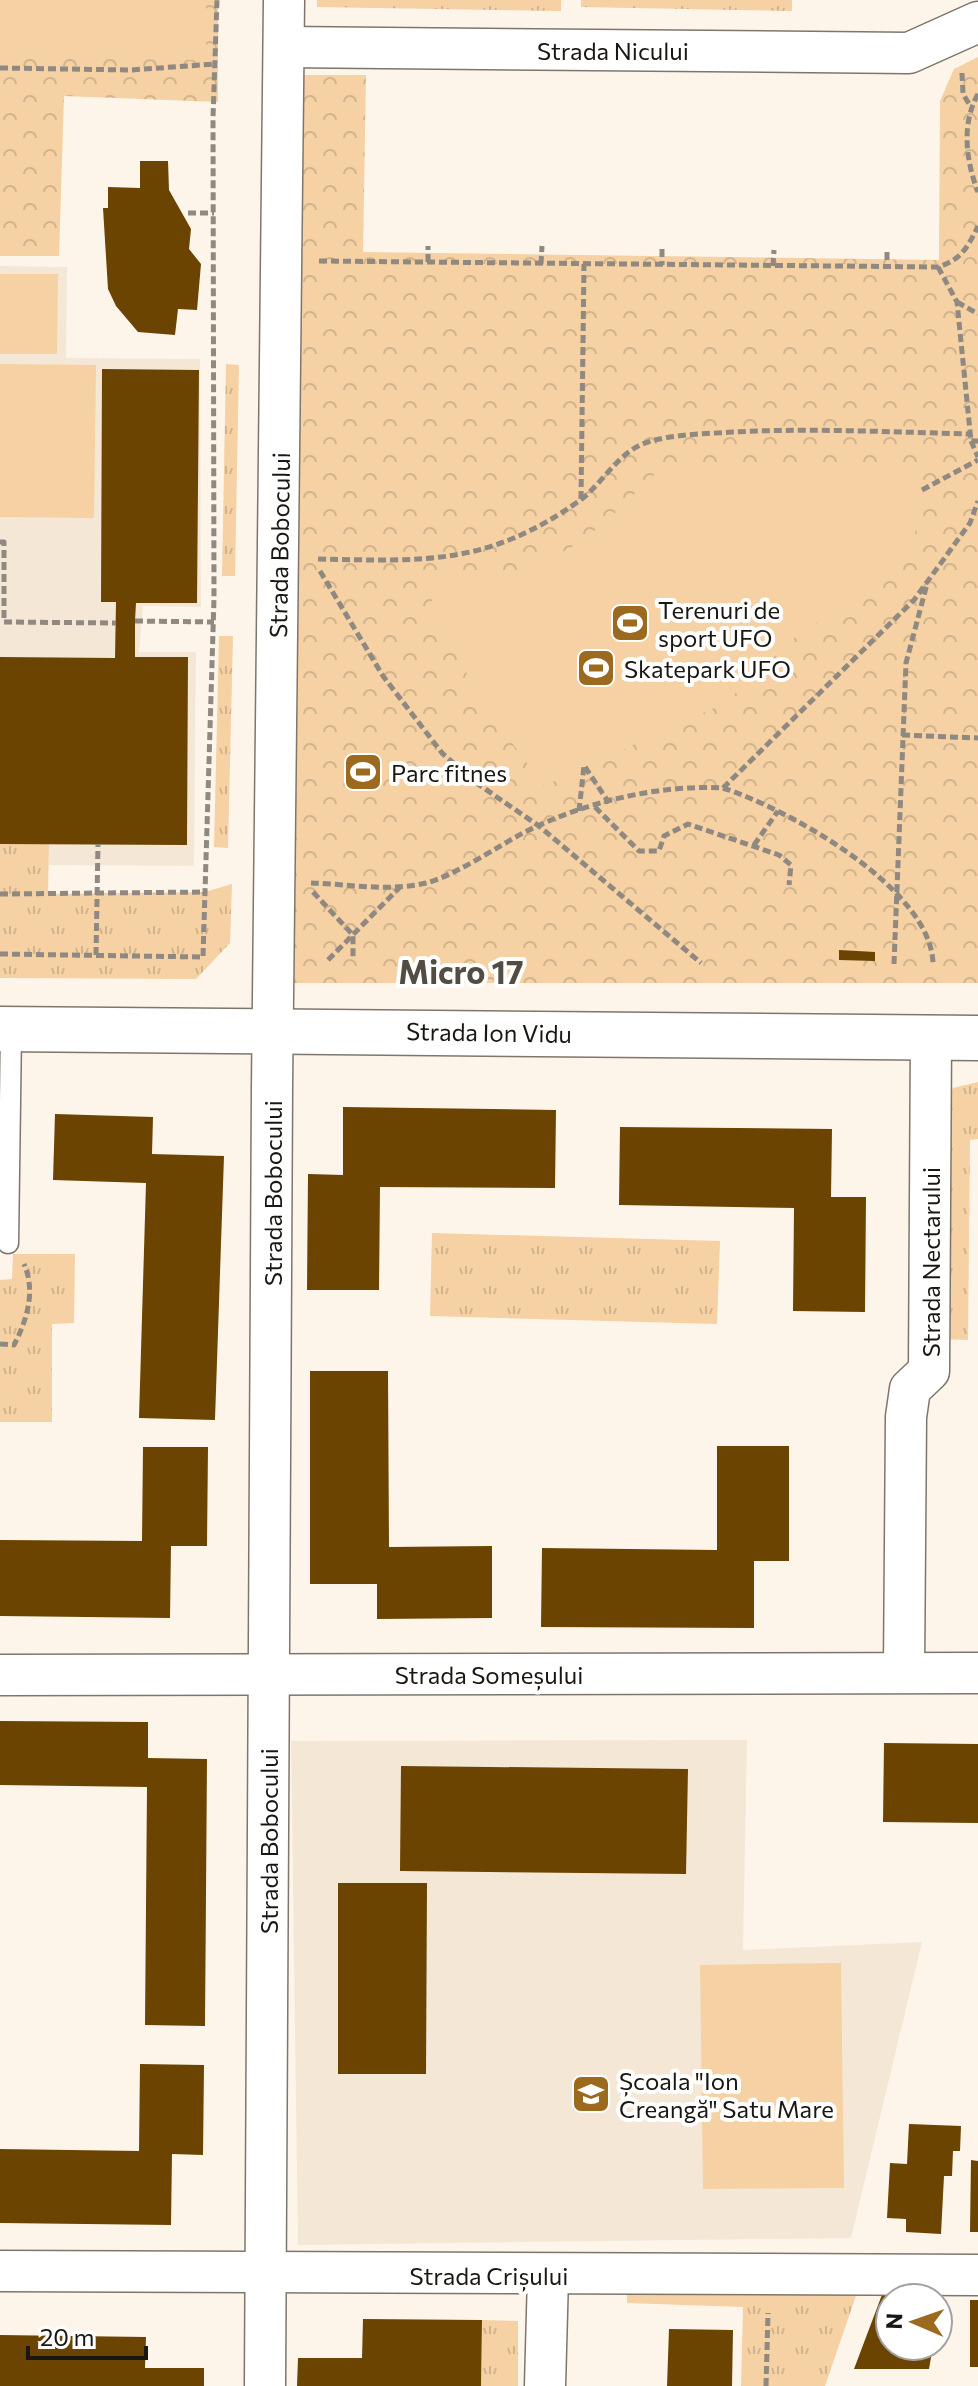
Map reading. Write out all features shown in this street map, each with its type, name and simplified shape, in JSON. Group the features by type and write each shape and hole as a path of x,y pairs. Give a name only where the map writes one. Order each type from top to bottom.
{"street":[{"name":"Strada Bobocului","path":"265,2386 273,1030 284,0"},
{"name":"Strada Nicului","path":"285,47 909,53 940,42 978,22"},
{"name":"Strada Ion Vidu","path":"6,1030 978,1038"},
{"name":"Strada Nectarului","path":"904,1671 906,1417 910,1389 929,1371 931,1036"},
{"name":"Strada Someșului","path":"0,1675 978,1673"},
{"name":"Strada Crișului","path":"0,2271 548,2276 978,2275"},
{"path":"545,2386 548,2276"}],"lane":[{"path":"6,1030 16,1248"}],"path":[{"path":"0,954 203,957 214,622 217,0"},
{"path":"0,68 131,70 215,64"},
{"path":"978,94 971,107 966,136 971,175 978,192"},
{"path":"188,213 214,213"},
{"path":"312,261 938,267 955,262 968,247 978,226"},
{"path":"428,246 428,262"},
{"path":"541,264 542,246"},
{"path":"662,249 662,265"},
{"path":"773,266 774,250"},
{"path":"887,252 887,267"},
{"path":"581,500 584,264"},
{"path":"922,490 978,459 957,302 938,267"},
{"path":"957,302 978,314"},
{"path":"308,559 402,561 448,557 505,544 544,526 581,500 624,455 645,443 679,436 774,430 973,439"},
{"path":"723,788 914,600 970,523 978,501"},
{"path":"0,542 4,542 4,622 116,623"},
{"path":"318,570 383,676 442,753 475,782 539,826 701,963"},
{"path":"894,964 906,663 928,581"},
{"path":"135,621 214,622"},
{"path":"902,735 978,738"},
{"path":"579,811 584,766 609,803"},
{"path":"353,960 353,935 304,882 401,887 428,883 539,826 579,811 689,786 723,788 778,811 831,843 895,894 921,923 933,948 933,965"},
{"path":"595,807 639,851 659,851 664,836 688,824 779,855 791,865 789,885"},
{"path":"754,845 778,811"},
{"path":"96,955 98,844"},
{"path":"328,960 401,887"},
{"path":"0,894 205,892"},
{"path":"0,1344 14,1345 27,1318 29,1275 16,1248"},
{"path":"766,2386 768,2308"}],"shaded area":[{"path":"0,266 67,267 66,358 200,359 201,607 143,606 139,652 196,652 194,866 49,865 48,844 0,844"},
{"name":"Școala \"Ion Creangă\" Satu Mare","path":"747,1740 743,1950 922,1942 851,2238 298,2245 291,1741"}],"green space":[{"path":"0,0 218,0 218,102 64,96 59,256 0,256"},
{"path":"0,0 206,0 206,60 0,58"},
{"path":"317,0 561,0 561,11 317,7"},
{"path":"581,0 792,0 792,11 581,7"},
{"path":"978,57 978,983 273,983 295,75 366,75 363,252 939,260 940,101 954,69"},
{"path":"0,274 58,274 57,354 0,354"},
{"path":"0,364 96,365 94,518 0,517"},
{"path":"226,364 239,365 235,576 222,576"},
{"name":"Terenuri de sport UFO","path":"891,468 912,476 922,490 921,510 913,540 880,581 793,639 725,703 544,786 478,697 425,586 444,578 496,576 545,561 601,525 655,474"},
{"path":"219,636 233,636 228,848 214,847"},
{"path":"0,844 49,844 48,894 205,892 232,884 230,943 196,979 0,978"},
{"path":"978,1082 978,1139 970,1140 968,1340 940,1339 943,1106 953,1088"},
{"path":"432,1233 720,1241 717,1324 430,1316"},
{"path":"13,1254 75,1254 74,1323 52,1324 52,1422 0,1422 0,1280 12,1279"},
{"path":"841,1963 844,2188 703,2189 700,1965"},
{"path":"627,2276 859,2287 825,2386 741,2386 743,2307 627,2303"},
{"path":"482,2320 518,2321 518,2386 481,2386"}],"building":[{"path":"140,161 168,161 169,190 191,229 189,249 201,264 197,310 178,309 175,335 138,332 116,306 108,289 103,208 108,208 108,187 140,188"},
{"path":"102,369 199,370 197,603 136,603 135,621 135,657 188,657 187,845 0,844 0,657 115,658 116,602 101,602"},
{"path":"839,950 875,952 875,961 839,960"},
{"path":"343,1107 556,1110 555,1188 380,1187 379,1290 307,1290 308,1174 343,1175"},
{"path":"55,1114 153,1117 152,1154 224,1156 215,1420 139,1418 146,1183 53,1180"},
{"path":"620,1127 832,1129 831,1197 866,1197 865,1312 793,1311 794,1208 619,1205"},
{"path":"310,1371 388,1371 389,1547 492,1546 492,1618 377,1619 377,1584 310,1584"},
{"path":"717,1446 789,1446 789,1561 754,1561 754,1628 541,1627 542,1548 717,1550"},
{"path":"143,1447 208,1447 207,1546 171,1546 170,1618 0,1616 0,1540 142,1541"},
{"path":"0,1721 148,1722 148,1758 207,1759 205,2026 145,2025 147,1787 0,1785"},
{"path":"884,1743 978,1744 978,1823 883,1822"},
{"path":"401,1766 688,1769 686,1874 400,1871"},
{"path":"338,1883 427,1883 426,2074 338,2074"},
{"path":"140,2064 204,2065 203,2155 172,2154 171,2225 0,2223 0,2149 139,2151"},
{"path":"909,2124 961,2126 960,2151 953,2151 952,2176 944,2176 941,2234 906,2232 906,2219 887,2218 890,2163 907,2164"},
{"path":"971,2160 978,2161 978,2232 970,2232"},
{"path":"970,2300 978,2300 978,2367 970,2367"},
{"path":"874,2316 874,2362 930,2362 929,2369 854,2369"},
{"path":"363,2319 482,2320 481,2386 297,2386 298,2358 362,2358"},
{"path":"669,2329 733,2330 732,2386 667,2386"},
{"path":"0,2335 146,2337 145,2368 204,2368 204,2386 0,2386"}],"place":[{"name":"Terenuri de sport UFO","path":"630,623"},
{"name":"Skatepark UFO","path":"596,668"},
{"name":"Parc fitnes","path":"363,772"},
{"name":"Școala \"Ion Creangă\" Satu Mare","path":"591,2094"}],"district":[{"name":"Micro 17","path":"461,971"}]}
